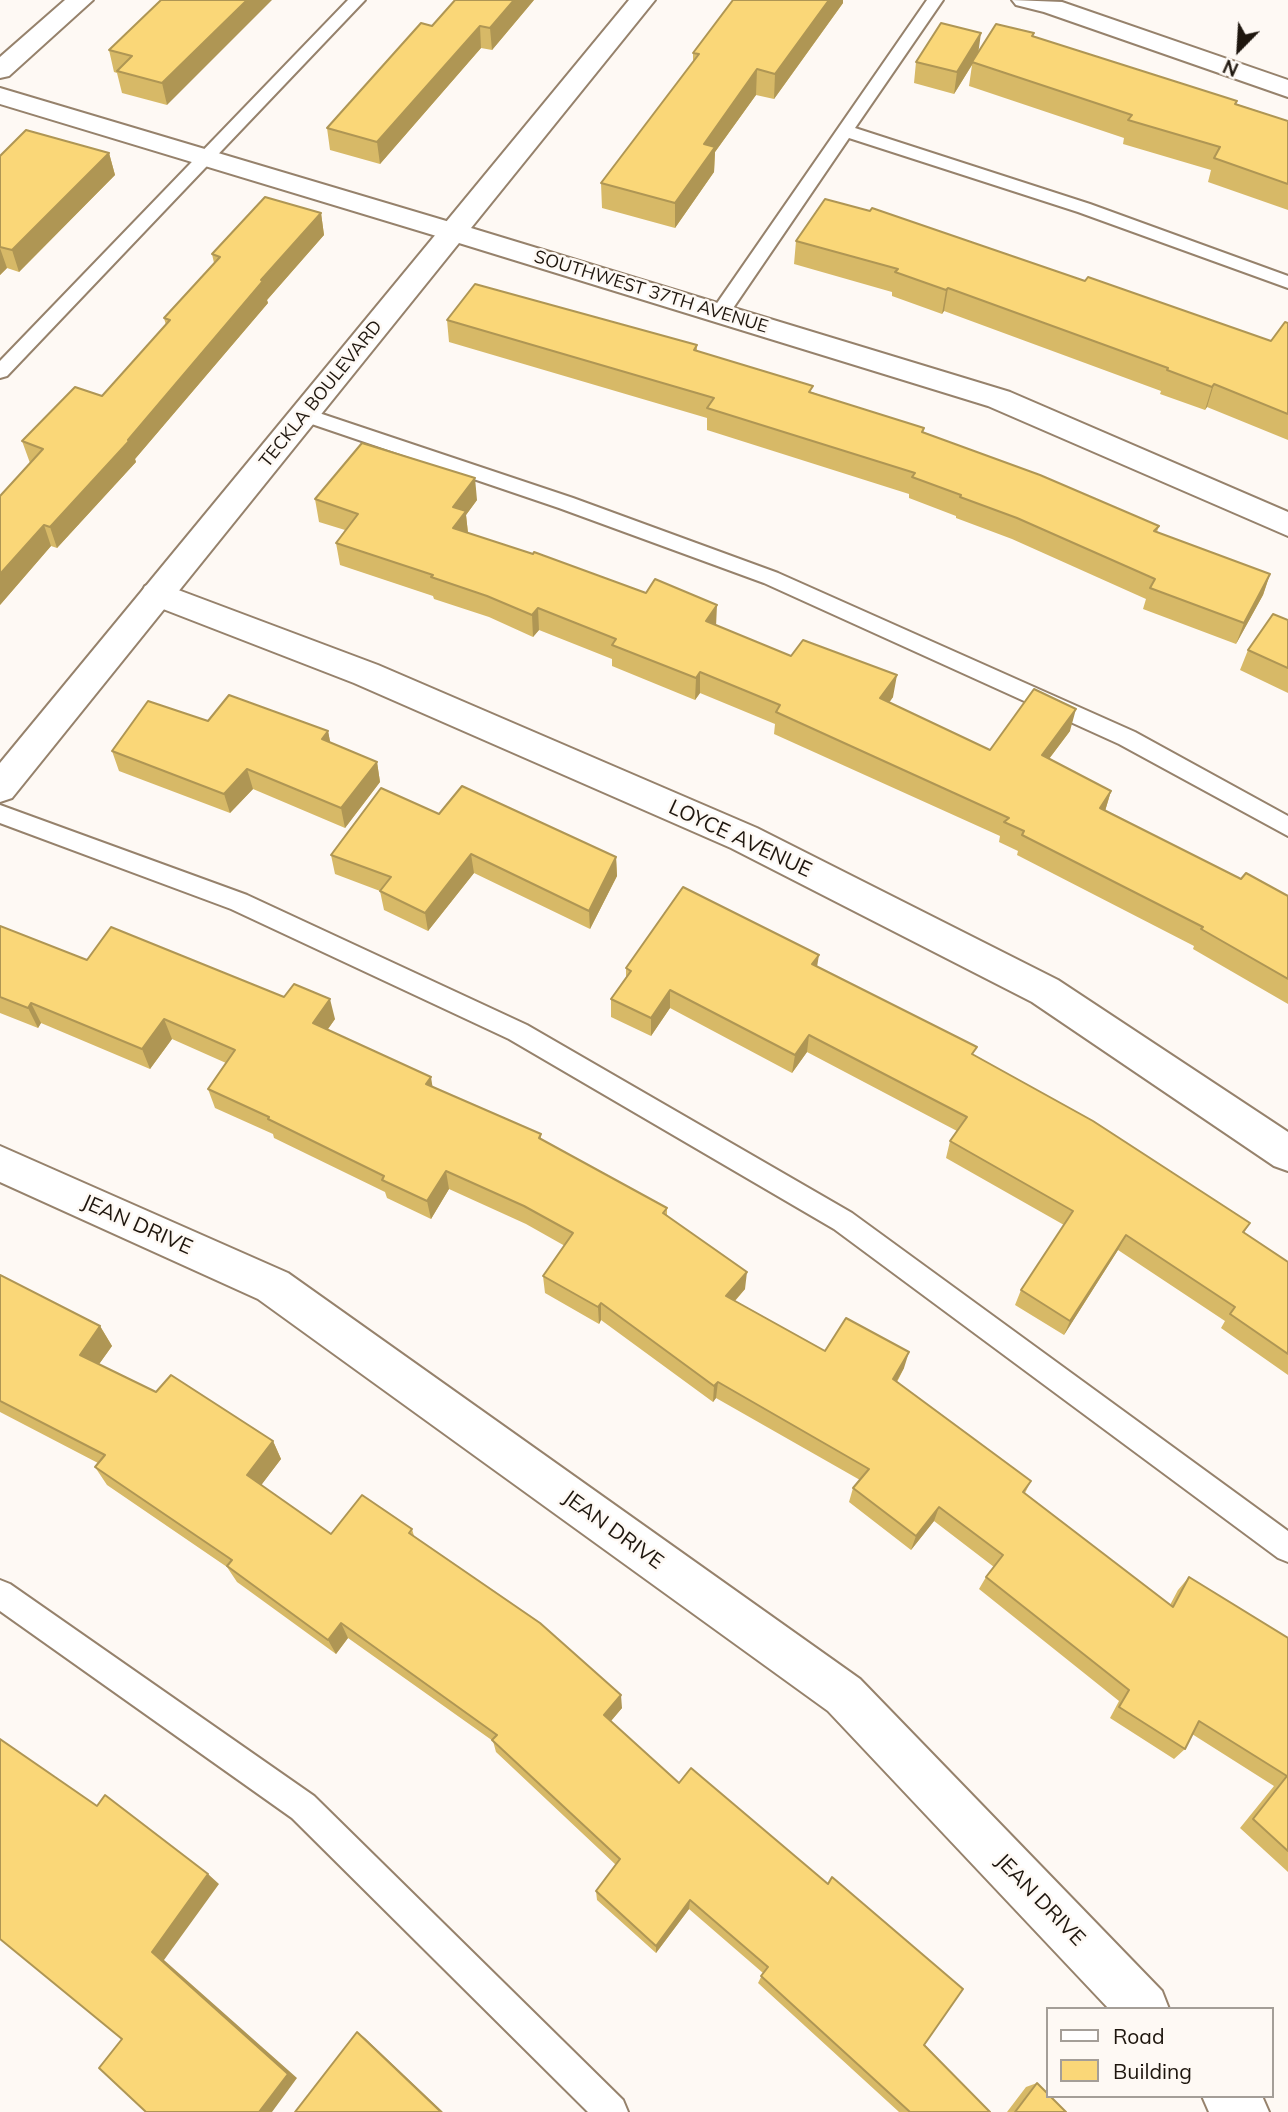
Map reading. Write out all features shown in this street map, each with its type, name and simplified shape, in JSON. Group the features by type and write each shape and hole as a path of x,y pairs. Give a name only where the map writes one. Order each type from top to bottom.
{"street":[{"path":"0,70 80,0"},
{"name":"TECKLA BOULEVARD","path":"0,788 642,0"},
{"path":"1025,0 1053,7 1288,89"},
{"name":"SOUTHWEST 37TH AVENUE","path":"0,96 999,399 1288,525"},
{"name":"LOYCE AVENUE","path":"157,594 366,674 744,838 1045,992 1288,1154"},
{"name":"JEAN DRIVE","path":"0,1163 273,1286 844,1695 1142,2007"},
{"path":"1230,2098 1243,2112"}],"lane":[{"path":"0,372 357,0"},
{"path":"720,313 935,0"},
{"path":"846,131 1084,208 1288,282"},
{"path":"304,414 566,503 771,579 1127,738 1288,827"},
{"path":"0,814 239,902 518,1032 844,1221 1288,1548"},
{"path":"0,1594 303,1807 611,2112"}],"building":[{"path":"161,0 247,0 162,83 117,71 132,56 109,50"},
{"path":"455,0 514,0 490,28 480,26 377,142 327,128 421,23 432,26"},
{"path":"733,0 829,0 775,74 757,69 704,144 715,147 675,203 601,183 699,54 693,53"},
{"path":"941,23 981,33 957,72 916,62"},
{"path":"996,24 1034,33 1032,36 1237,101 1235,104 1288,121 1288,184 1214,158 1220,147 1128,120 1132,115 972,62"},
{"path":"26,130 109,153 12,250 0,247 0,156"},
{"path":"265,197 321,213 261,280 263,281 130,440 50,527 44,525 0,574 0,496 43,449 22,441 75,387 102,396 170,320 164,318 220,257 212,254"},
{"path":"825,199 870,211 872,208 1085,281 1088,277 1271,341 1285,322 1288,323 1288,414 1214,384 1212,387 1167,370 1168,368 948,288 946,290 895,272 898,269 796,241"},
{"path":"475,284 697,345 694,350 813,386 809,392 924,428 922,432 1040,475 1159,526 1154,531 1270,574 1244,623 1150,588 1155,579 1017,518 912,477 915,473 707,408 714,398 447,320"},
{"path":"362,443 475,478 453,507 466,511 453,528 533,554 534,552 646,593 655,579 717,605 706,621 791,656 803,640 897,675 880,698 990,750 1034,689 1076,709 1042,755 1111,791 1100,808 1241,879 1246,873 1288,896 1288,979 1201,929 1203,927 1022,835 1024,831 1004,822 1009,818 776,712 780,705 700,672 696,678 612,645 616,639 538,608 532,615 431,577 433,575 336,543 358,514 315,499"},
{"path":"1273,614 1288,620 1288,668 1248,650"},
{"path":"229,695 328,731 322,739 377,762 341,808 247,769 224,794 112,751 148,701 208,721"},
{"path":"462,786 616,857 589,911 471,854 425,913 380,891 391,877 331,855 381,788 439,814"},
{"path":"683,887 819,955 812,964 977,1047 972,1054 1093,1121 1250,1223 1243,1232 1288,1262 1288,1354 1230,1314 1235,1307 1126,1235 1070,1321 1021,1290 1073,1211 950,1141 967,1117 809,1035 795,1055 670,990 651,1018 611,999 631,971 626,968"},
{"path":"0,926 87,960 111,927 284,997 294,984 330,999 313,1023 431,1077 426,1084 541,1134 539,1138 667,1208 663,1213 747,1272 726,1296 825,1351 846,1318 909,1352 893,1379 1031,1481 1023,1492 1173,1607 1189,1577 1288,1638 1288,1851 1253,1819 1287,1776 1199,1721 1185,1749 1119,1707 1129,1690 986,1577 1003,1555 939,1507 916,1536 853,1488 869,1469 718,1382 714,1386 601,1303 598,1307 543,1276 573,1233 524,1206 446,1171 427,1201 382,1180 384,1176 268,1119 269,1117 208,1089 235,1050 164,1019 142,1049 31,1003 28,1008 0,997"},
{"path":"0,1275 100,1326 80,1355 156,1392 171,1375 273,1441 247,1475 331,1534 362,1495 412,1529 409,1533 540,1623 621,1695 604,1715 679,1783 691,1768 828,1884 832,1877 963,1989 924,2045 990,2112 910,2112 761,1976 768,1967 690,1900 656,1946 596,1891 620,1859 492,1740 497,1735 341,1623 328,1640 227,1566 232,1560 95,1467 105,1455 0,1401"},
{"path":"0,1739 97,1806 105,1795 208,1874 152,1952 288,2074 259,2112 146,2112 99,2068 122,2039 0,1939"},
{"path":"357,2032 441,2112 295,2112"},
{"path":"1037,2083 1046,2092 1046,2098 1052,2098 1066,2112 1015,2112"}]}
